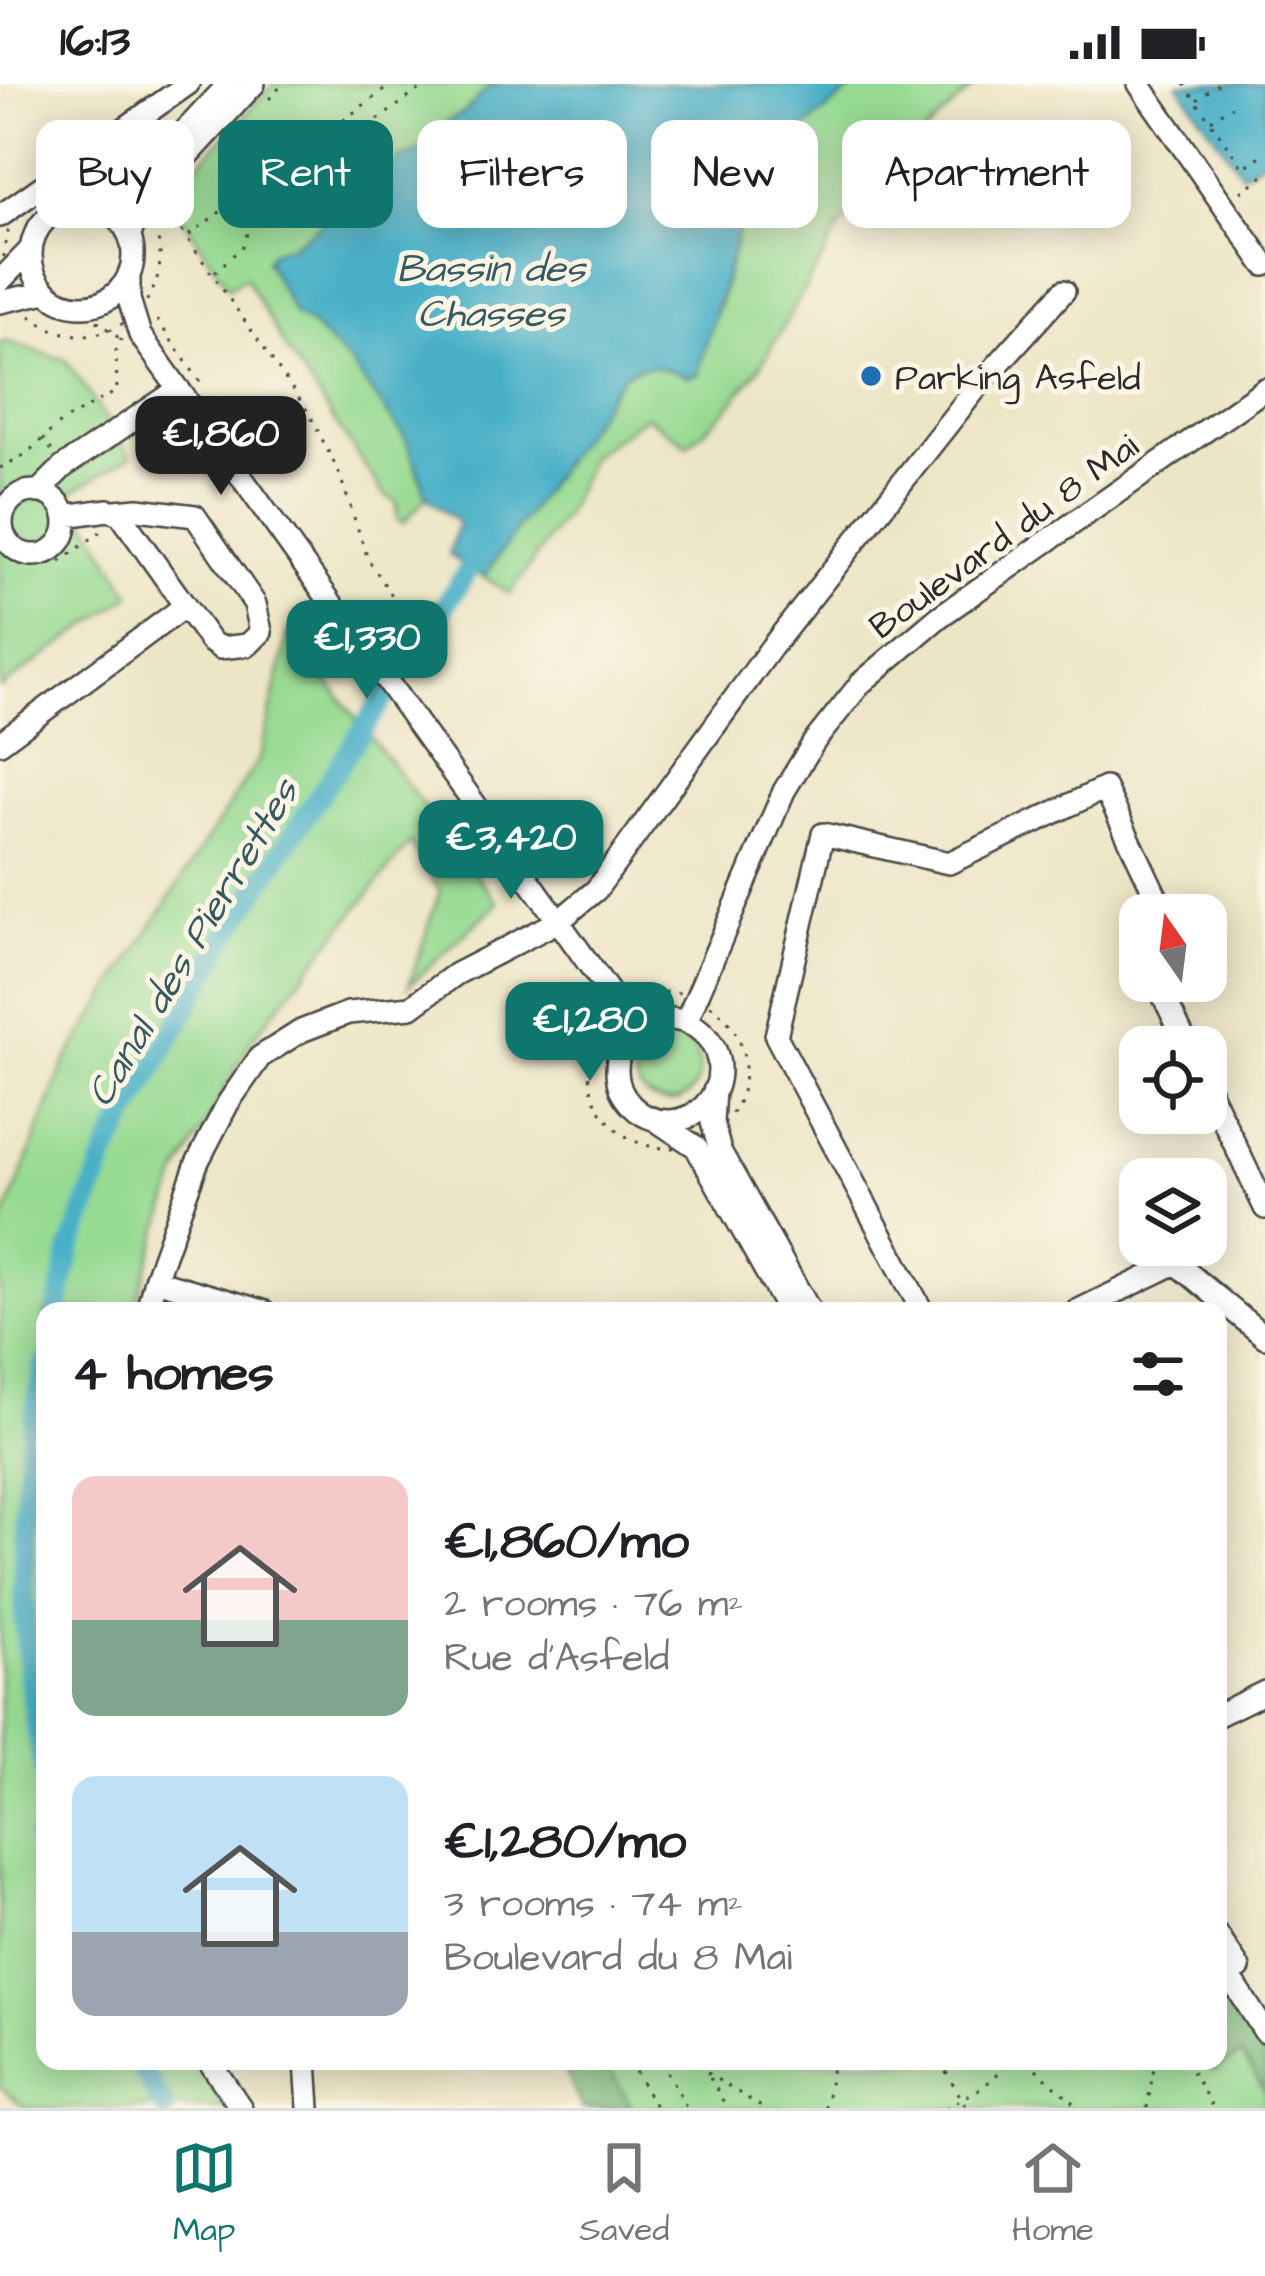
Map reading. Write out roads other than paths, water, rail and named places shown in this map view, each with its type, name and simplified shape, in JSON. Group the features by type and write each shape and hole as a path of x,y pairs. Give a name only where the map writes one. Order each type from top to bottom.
{"street":[{"path":"0,216 188,84"},
{"path":"194,133 229,84"},
{"path":"194,148 254,84"},
{"path":"1139,84 1265,265"},
{"path":"39,228 5,289 46,292"},
{"path":"124,228 133,251 130,328"},
{"path":"130,236 133,228"},
{"path":"30,250 35,276 46,292 64,303 90,305 111,297 129,274"},
{"path":"150,1302 196,1163 228,1103 260,1058 301,1030 348,1013 411,1007 456,974 559,921 611,873 771,648 974,392 1064,291"},
{"path":"90,305 130,328 178,389 636,1030"},
{"name":"Boulevard du 8 Mai","path":"686,1022 784,791 814,742 861,683 939,617 1265,388"},
{"path":"38,492 56,500 65,516 63,535 51,550 32,555 14,548 4,532 4,513 15,497 38,492 63,467 178,389"},
{"path":"65,516 111,519 127,520 184,606 220,648 248,645 261,632 255,604 195,515 138,509 111,519"},
{"path":"0,743 184,606"},
{"path":"917,1302 776,1036 823,834 949,863 1105,788 1155,894"},
{"path":"783,1302 692,1144 629,1103 617,1078 620,1052 636,1030 660,1020 686,1022 703,1033 715,1050 719,1070 713,1132 743,1196 805,1302"},
{"path":"652,1118 692,1115 714,1090"},
{"path":"1227,1128 1265,1208"},
{"path":"1095,1302 1176,1263 1223,1302"},
{"path":"155,1280 232,1302"},
{"path":"1227,1305 1265,1337"},
{"path":"1227,1711 1265,1692"},
{"path":"1227,1950 1265,2008"},
{"path":"1227,1972 1265,2032"},
{"path":"216,2070 241,2108"},
{"path":"307,2070 309,2108"}],"water":[{"name":"Bassin des Chasses","path":"499,84 858,84 815,120 651,120 651,228 739,228 697,376 654,366 623,375 484,577 449,555 458,522 427,497 407,440 351,364 295,315 266,260 316,228 393,228 393,165 417,153 417,228 627,228 627,120 450,120 464,113 487,89"},
{"path":"1178,84 1265,84 1265,158 1242,174"}],"waterway":[{"name":"Canal des Pierrettes","path":"59,1302 70,1251 108,1151 227,935 484,546"},
{"name":"Canal des Pierrettes","path":"36,1414 24,1568 36,1723"},
{"path":"30,1837 36,1836"},
{"name":"Canal des Pierrettes","path":"142,2070 165,2108"}],"place":[{"name":"Parking Asfeld","path":"871,376"}]}
